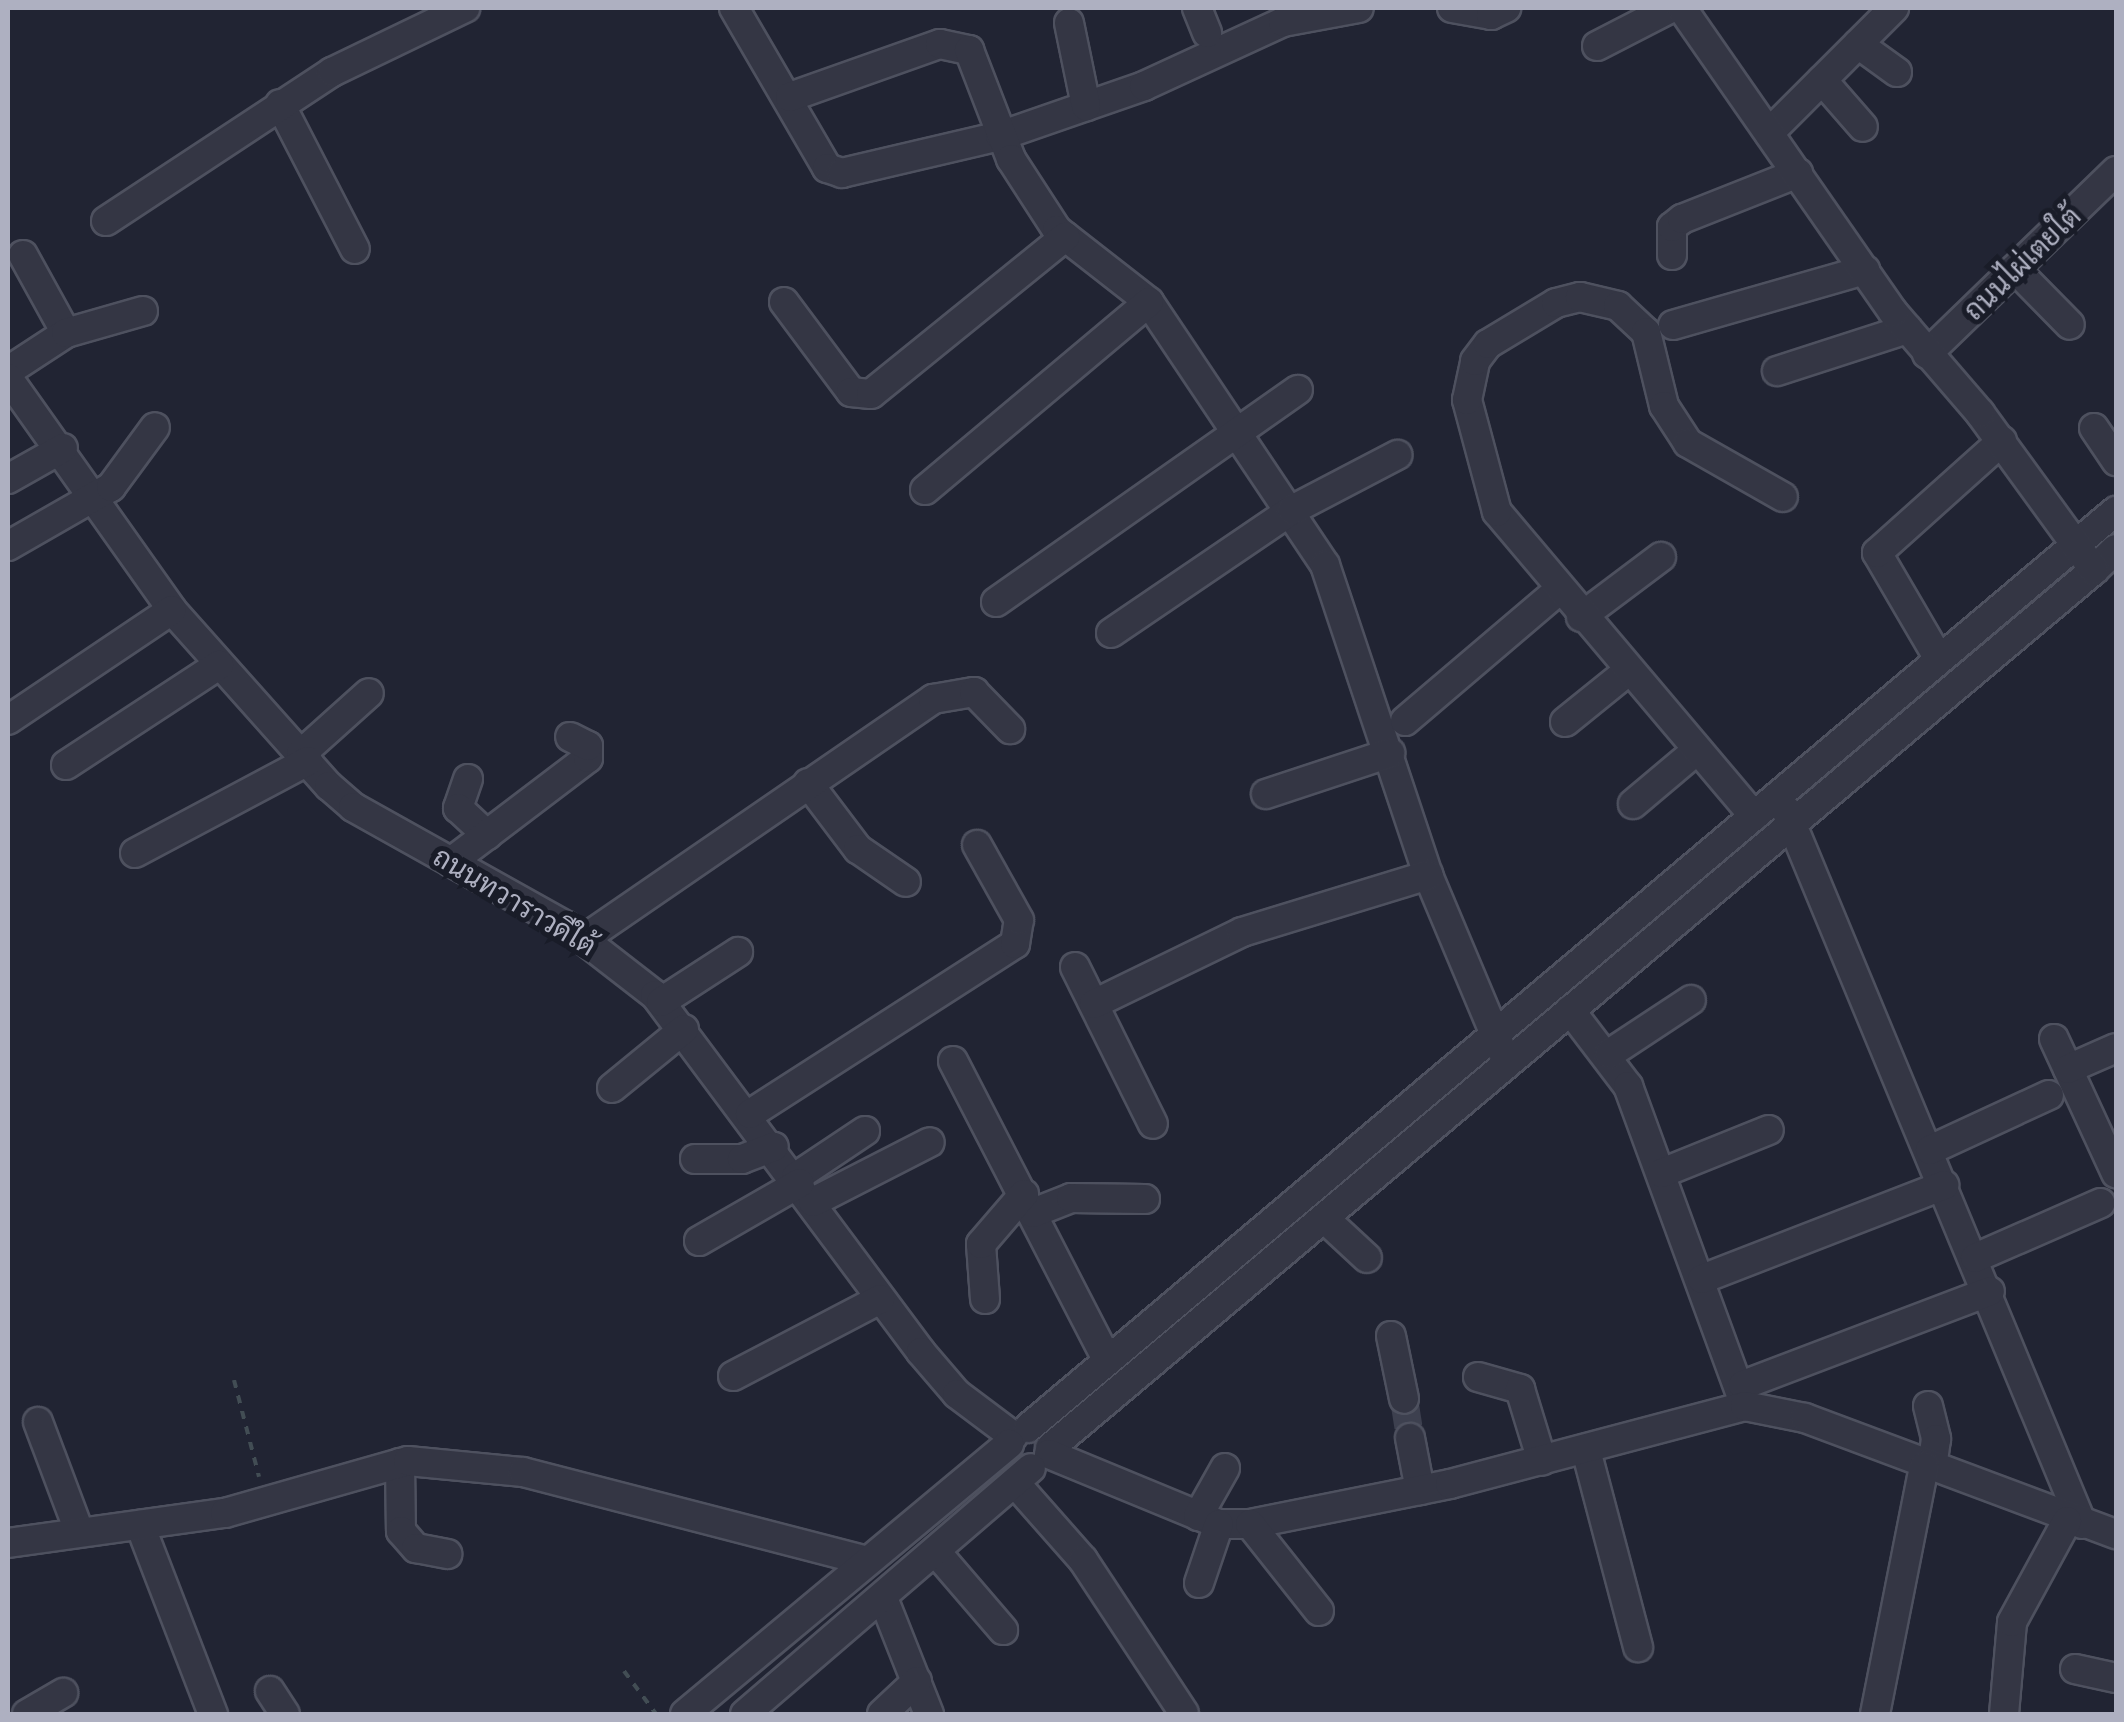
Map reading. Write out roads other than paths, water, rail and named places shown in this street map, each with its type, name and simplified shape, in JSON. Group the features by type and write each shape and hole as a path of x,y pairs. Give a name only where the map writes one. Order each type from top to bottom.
{"street":[{"path":"106,221 280,104 427,16 465,8"},
{"path":"734,8 790,97 827,168 842,174 1000,136 1086,106 1283,22 1359,8"},
{"path":"1452,8 1492,15 1506,8"},
{"path":"1597,46 1671,8"},
{"path":"1682,8 1871,279 1927,354 2002,442 2094,570"},
{"path":"1770,133 1894,8"},
{"path":"1069,23 1086,106"},
{"path":"790,97 940,44 960,45 977,63 1000,136 1065,238 1149,302 1234,431 1292,510 1337,590 1428,874 1502,1051"},
{"path":"1858,44 1897,72"},
{"path":"1822,80 1863,126"},
{"path":"280,104 355,250"},
{"name":"ถนนไผ่เตยใต้","path":"1927,354 2116,171"},
{"path":"1672,255 1672,227 1682,220 1798,173"},
{"path":"784,302 851,392 871,394 1065,238"},
{"path":"23,256 66,332"},
{"path":"2015,269 2070,325"},
{"path":"1763,325 1871,279"},
{"path":"1673,325 1871,279"},
{"path":"1754,816 1581,617 1497,512 1468,400 1468,379 1488,344 1556,303 1602,299 1633,315 1656,356 1664,406 1688,443 1784,497"},
{"path":"925,490 1149,302"},
{"path":"8,375 66,332 143,310"},
{"path":"1776,371 1908,329"},
{"name":"ถนนทวาราวดีใต้","path":"8,375 172,610 304,757 353,807 584,939 661,1002 750,1114 880,1299 957,1394 1017,1436 1014,1462 1036,1464"},
{"path":"996,602 1234,431 1298,390"},
{"path":"8,546 95,498 155,428"},
{"path":"2094,428 2116,461"},
{"path":"1939,660 1876,553 2002,442"},
{"path":"8,479 62,448"},
{"path":"1111,633 1292,510 1397,455"},
{"path":"745,1714 1325,1219 1754,816 2116,511"},
{"path":"685,1714 1107,1360 1502,1051 1570,1010 2116,549"},
{"path":"1581,617 1660,557"},
{"path":"1405,720 1559,590"},
{"path":"8,720 172,610"},
{"path":"66,765 219,664"},
{"path":"1565,722 1628,671"},
{"path":"584,939 808,783 946,693 974,692 1010,729"},
{"path":"135,852 304,757 369,693"},
{"path":"452,862 588,758 588,746 570,737"},
{"path":"1633,804 1696,751"},
{"path":"1266,794 1390,753"},
{"path":"468,779 458,808 487,835"},
{"path":"808,783 858,849 906,882"},
{"path":"1778,796 1793,822 1990,1291 2075,1523"},
{"path":"750,1114 1015,944 1019,920 977,846"},
{"path":"1094,1004 1242,932 1428,874"},
{"path":"661,1002 738,952"},
{"path":"1075,967 1153,1124"},
{"path":"1609,1054 1691,1000"},
{"path":"1570,1010 1609,1054 1662,1173 1744,1395 2075,1523 2116,1534"},
{"path":"612,1088 684,1029"},
{"path":"2054,1039 2115,1167"},
{"path":"2068,1069 2116,1048"},
{"path":"953,1061 1107,1360"},
{"path":"1930,1150 2049,1095"},
{"path":"1662,1173 1769,1130"},
{"path":"803,1188 865,1131"},
{"path":"699,1241 803,1188 930,1142"},
{"path":"695,1159 742,1159 774,1147"},
{"path":"1702,1280 1944,1185"},
{"path":"985,1299 981,1244 1029,1204 1071,1198 1145,1199"},
{"path":"1974,1258 2101,1204"},
{"path":"1325,1219 1368,1258"},
{"path":"1036,1464 1209,1520 1250,1524 1420,1490 1586,1450 1744,1395 1990,1291"},
{"path":"733,1376 880,1299"},
{"path":"1392,1336 1404,1399"},
{"path":"1478,1377 1520,1388 1542,1461"},
{"path":"1876,1714 1936,1439 1928,1406"},
{"path":"38,1422 79,1531"},
{"path":"1410,1438 1420,1490"},
{"path":"1586,1450 1638,1647"},
{"path":"8,1540 140,1525 265,1501 400,1463 523,1472 866,1561"},
{"path":"400,1463 401,1531 416,1548 447,1554"},
{"path":"1036,1464 1083,1560 1184,1712"},
{"path":"1199,1583 1209,1520 1225,1468"},
{"path":"2004,1714 2012,1622 2075,1523"},
{"path":"1250,1524 1319,1611"},
{"path":"140,1525 213,1714"},
{"path":"936,1552 1003,1630"},
{"path":"883,1598 929,1714"},
{"path":"2075,1669 2116,1678"},
{"path":"882,1714 918,1680"},
{"path":"27,1714 63,1694"}],"tunnel":[{"path":"1404,1399 1410,1438"}]}
